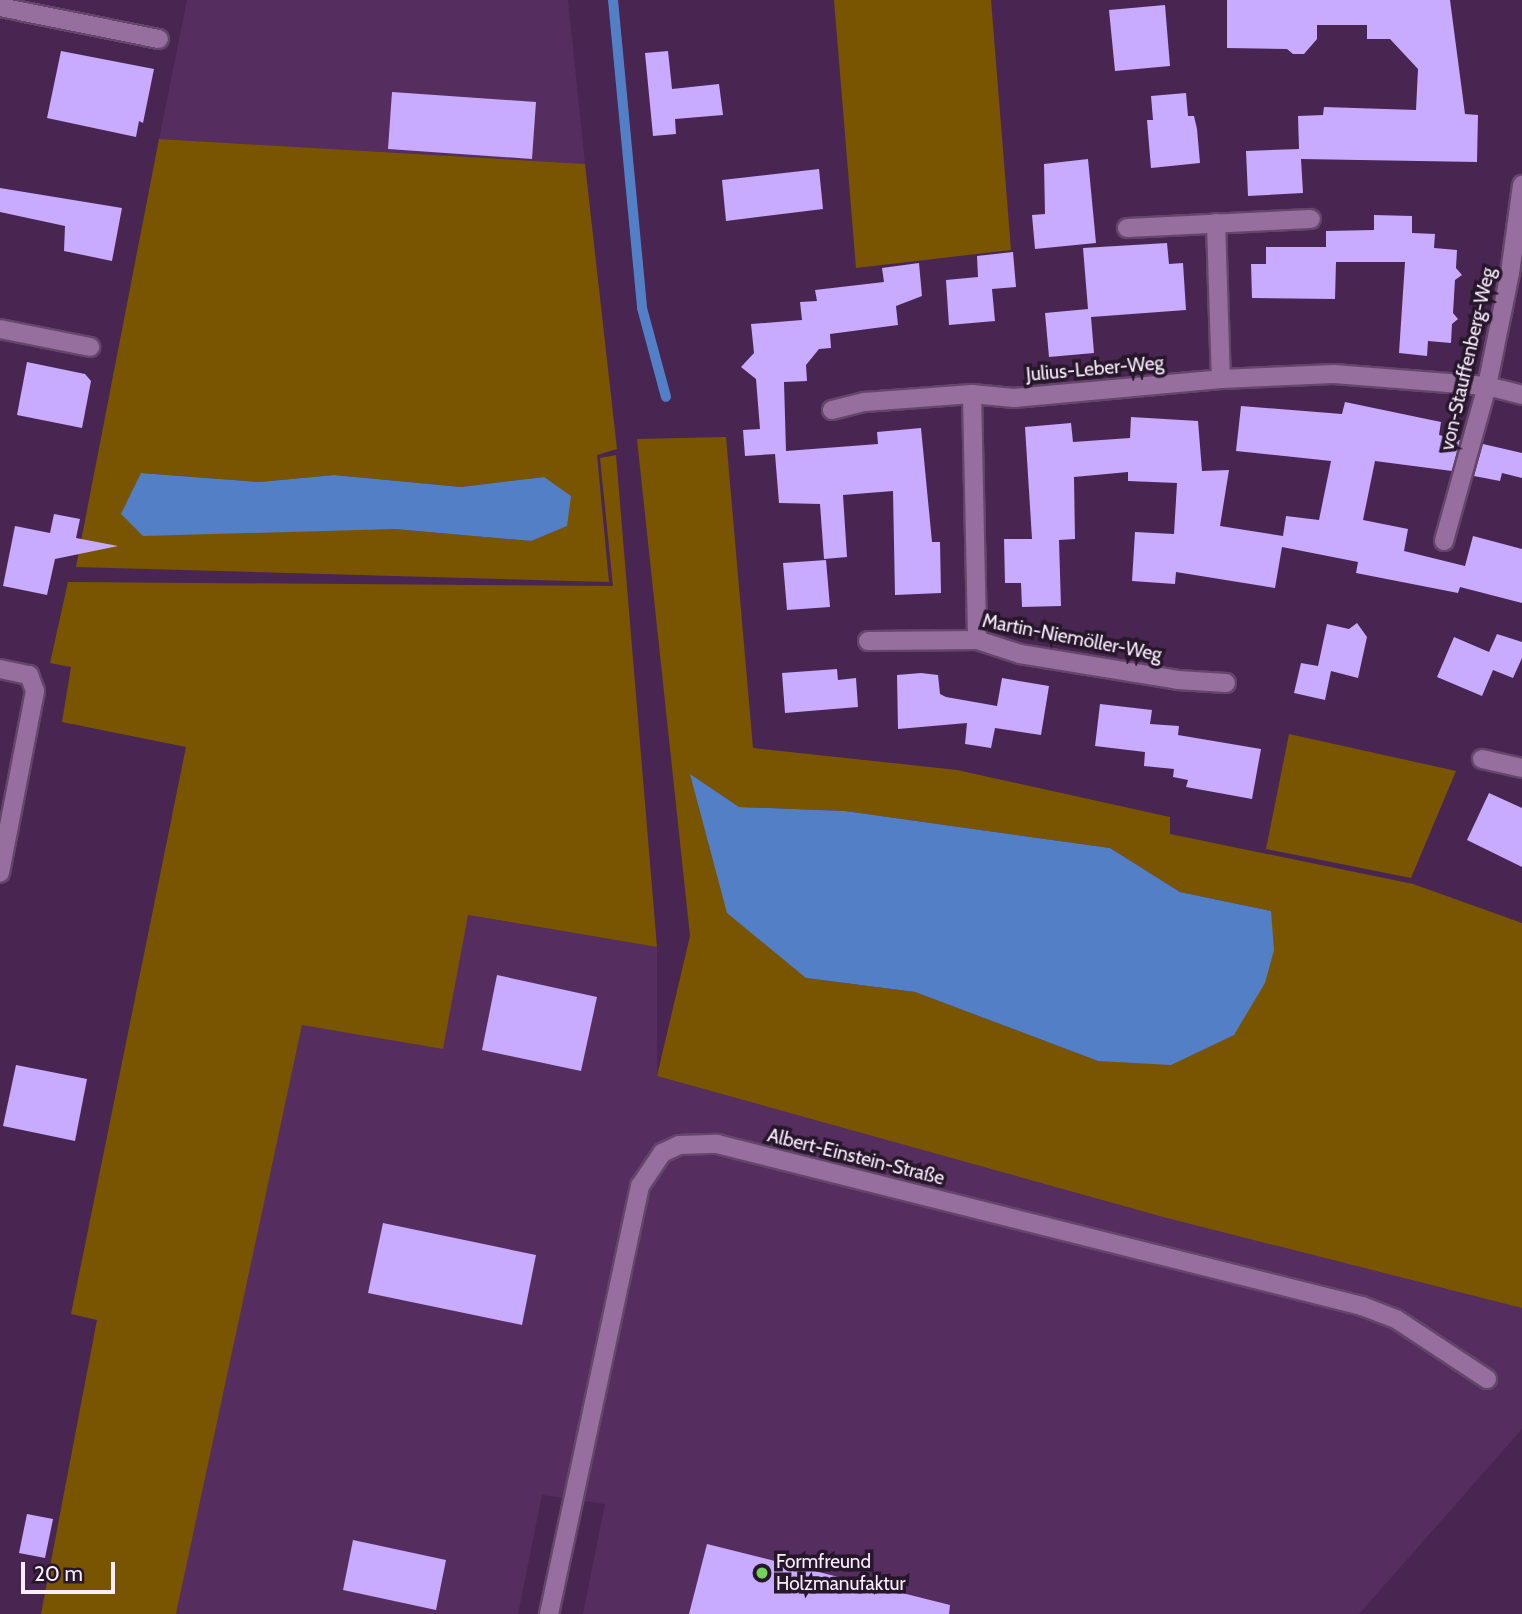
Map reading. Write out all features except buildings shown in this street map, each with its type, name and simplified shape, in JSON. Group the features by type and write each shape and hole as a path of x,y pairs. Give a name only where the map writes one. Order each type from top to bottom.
{"street":[{"path":"0,7 159,39"},
{"name":"von-Stauffenberg-Weg","path":"1444,541 1487,386 1510,273 1522,185"},
{"path":"1127,228 1311,219"},
{"path":"1216,223 1221,379"},
{"path":"0,329 90,346"},
{"name":"Julius-Leber-Weg","path":"832,410 865,402 972,394 1014,398 1221,379 1334,374 1487,386 1522,395"},
{"path":"972,394 977,640"},
{"name":"Martin-Niemöller-Weg","path":"868,641 977,640 1033,656 1178,680 1226,683"},
{"path":"0,669 29,675 35,691 0,873"},
{"path":"1482,760 1522,768"},
{"name":"Albert-Einstein-Straße","path":"548,1614 640,1186 662,1153 679,1145 717,1144 1352,1303 1396,1319 1488,1379"}],"shaded area":[{"path":"187,0 568,0 585,164 159,139"},
{"path":"834,0 991,0 1011,250 856,268"},
{"path":"159,139 585,164 617,449 597,455 609,582 76,567","holes":["142,473 259,482 334,475 461,487 544,477 531,541 394,529"]},
{"path":"726,437 753,748 957,770 1170,817 1170,834 1413,884 1522,923 1522,1308 1163,1217 657,1076 690,936 637,439","holes":["691,775 739,807 845,811 1110,848 1180,892 1271,911 1098,1061 915,992 806,978"]},
{"path":"616,455 657,947 468,915 443,1049 302,1025 176,1614 41,1614 97,1320 71,1314 186,747 62,722 71,667 50,663 68,582 613,586 600,458"},
{"path":"1289,734 1456,771 1411,878 1266,849"},
{"path":"467,915 657,947 657,1076 1163,1217 1522,1308 1522,1429 1359,1614 583,1614 605,1504 542,1495 518,1614 176,1614 302,1024 443,1049"}],"water":[{"path":"141,473 259,482 334,475 461,487 544,477 571,496 567,526 531,541 394,529 143,536 121,514"},
{"path":"690,774 739,807 845,811 1110,848 1180,892 1271,911 1274,950 1265,983 1234,1035 1171,1065 1098,1061 915,992 806,978 727,913"}],"waterway":[{"path":"613,0 642,308 666,397"}],"place":[{"name":"Formfreund Holzmanufaktur","path":"762,1573"}]}
